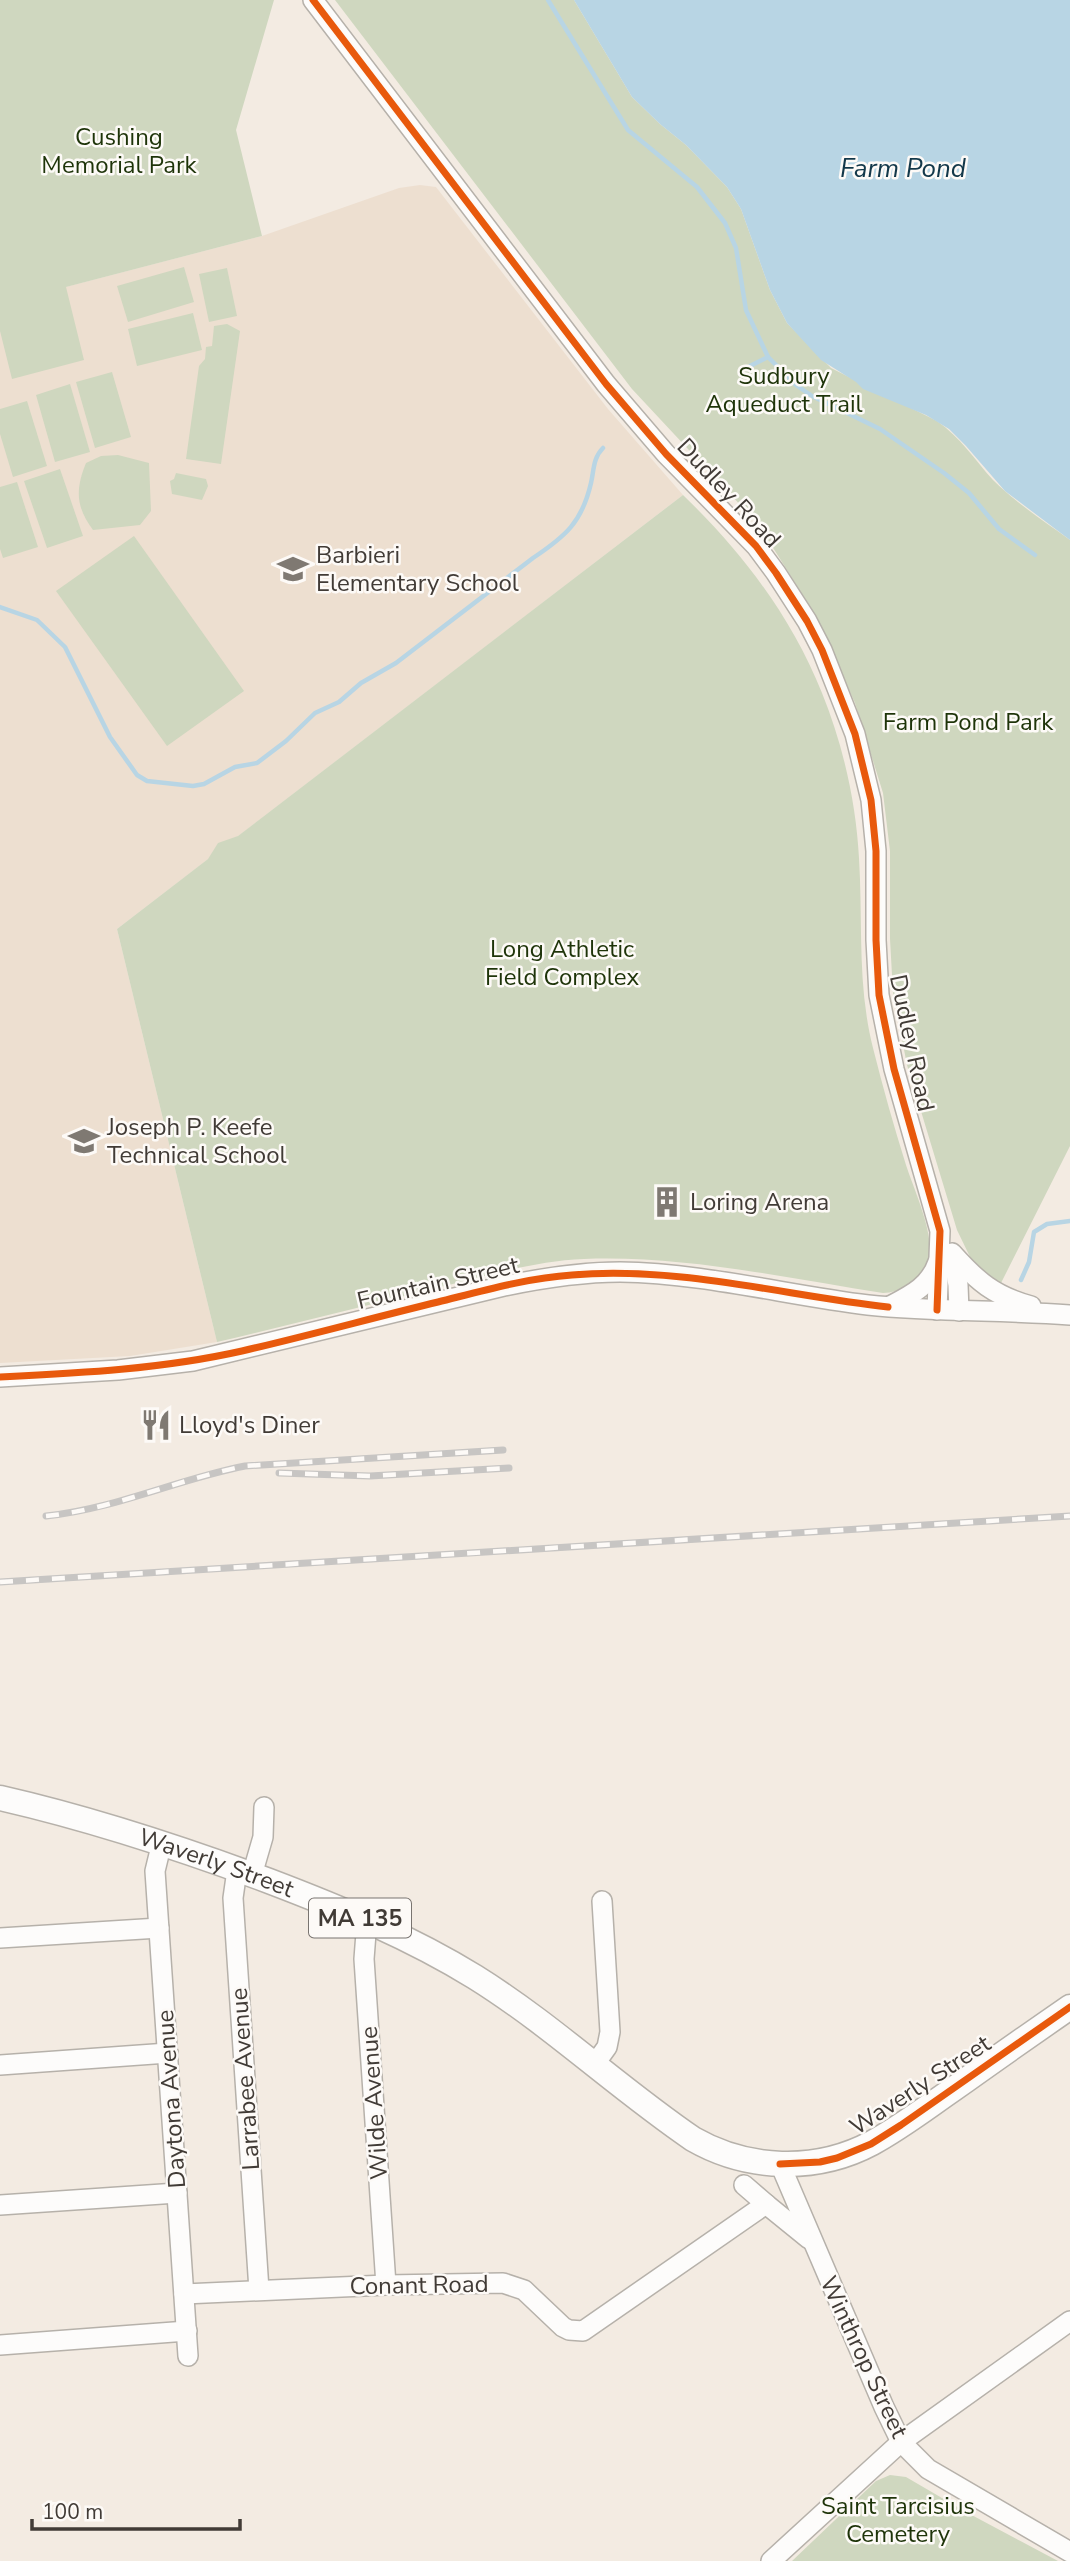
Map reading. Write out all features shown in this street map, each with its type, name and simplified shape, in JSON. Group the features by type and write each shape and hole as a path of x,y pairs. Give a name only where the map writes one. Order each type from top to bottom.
{"main road":[{"name":"Waverly Street","path":"0,1798 64,1813 162,1842 370,1922 476,1978 545,2027 675,2127 706,2147 746,2160 780,2164 820,2162 870,2144 1070,2007"}],"street":[{"name":"Dudley Road","path":"313,0 606,384 645,431 756,546 807,621 845,706 866,780 876,851 877,967 884,1022 894,1069 946,1254 958,1285 959,1311"},
{"name":"Dudley Road","path":"937,1310 946,1254"},
{"path":"888,1307 924,1285 946,1254 990,1290 1015,1302 1066,1315"},
{"name":"Fountain Street","path":"0,1377 118,1370 193,1361 550,1277 619,1272 659,1274 888,1307 1066,1315"},
{"name":"Larrabee Avenue","path":"260,2290 233,1898 263,1837 264,1807"},
{"name":"Daytona Avenue","path":"162,1842 155,1871 188,2356"},
{"path":"594,2065 607,2048 610,2032 602,1901"},
{"name":"Wilde Avenue","path":"370,1922 366,1933 364,1959 386,2285"},
{"path":"0,1938 159,1928"},
{"path":"0,2064 168,2053"},
{"name":"Winthrop Street","path":"780,2164 901,2442 928,2469 1070,2552"},
{"path":"744,2185 813,2242"},
{"path":"0,2205 177,2193"},
{"name":"Conant Road","path":"184,2294 488,2283 524,2290 563,2327 583,2330 766,2204"},
{"path":"771,2561 901,2442 1070,2321"},
{"path":"0,2345 187,2331"}],"shaded area":[{"name":"Barbieri Elementary School","path":"420,185 436,187 608,409 683,495 117,929 217,1342 130,1356 0,1363 0,304 262,236 399,188"}],"green space":[{"name":"Cushing Memorial Park","path":"0,0 274,0 236,130 262,236 66,287 84,360 12,379 0,331"},
{"name":"Farm Pond Park","path":"335,0 574,0 632,97 686,145 727,187 741,209 770,290 787,323 831,368 937,421 960,442 993,480 1030,512 1070,540 1070,1146 1000,1285 971,1259 957,1230 907,1065 893,993 890,851 883,793 855,703 816,616 758,524 632,389"},
{"path":"184,267 194,302 128,322 117,286"},
{"path":"227,268 237,316 209,322 199,274"},
{"path":"193,313 202,350 137,366 128,329"},
{"path":"227,324 240,331 221,464 186,459 199,366 205,359 206,347 212,346 214,326"},
{"path":"112,372 131,437 95,448 76,382"},
{"path":"70,384 90,452 55,462 36,395"},
{"path":"27,401 47,466 13,477 0,434 0,409"},
{"path":"118,455 149,463 151,511 140,525 93,530 80,506 82,473 86,463 101,456"},
{"path":"60,469 83,536 47,548 24,481"},
{"path":"176,473 206,479 208,486 202,500 172,494 170,481"},
{"path":"17,482 38,547 3,558 0,549 0,487"},
{"name":"Long Athletic Field Complex","path":"683,495 745,562 780,612 810,665 836,733 852,795 857,837 863,977 868,1024 893,1122 926,1223 930,1247 927,1265 913,1283 899,1290 883,1293 697,1264 621,1259 565,1260 508,1270 217,1342 117,929 208,859 218,843 238,836"},
{"path":"134,536 244,691 167,746 56,591"},
{"name":"Saint Tarcisius Cemetery","path":"890,2475 906,2477 1058,2561 792,2561 876,2481"}],"water":[{"name":"Farm Pond","path":"574,0 1070,0 1070,540 1005,491 949,429 926,415 863,389 821,360 787,323 770,290 741,209 727,187 686,145 632,97"}],"waterway":[{"path":"548,0 628,130 697,187 725,223 736,248 746,310 768,357 796,385 812,396 880,429 944,473 969,493 999,529 1035,555"},
{"path":"750,366 768,357"},
{"path":"0,607 37,620 65,647 110,737 137,775 147,781 193,786 204,784 235,767 257,763 286,741 315,713 339,702 361,683 396,663 555,542 571,527 583,508 596,460 603,448"},
{"path":"1021,1280 1029,1262 1034,1232 1047,1224 1070,1221"}],"railway":[{"path":"46,1516 122,1501 195,1478 245,1466 503,1450"},
{"path":"279,1473 370,1476 509,1468"},
{"path":"0,1582 1070,1516"}],"cycle path":[{"path":"313,0 606,384 666,454 756,546 807,621 822,650 855,734 871,800 876,851 879,995 894,1069 940,1231 937,1310"},
{"path":"0,1377 121,1369 212,1357 505,1286 572,1275 612,1273 691,1278 888,1307"},
{"path":"780,2164 820,2162 871,2144 1070,2007"}],"place":[{"name":"Barbieri Elementary School","path":"293,569"},
{"name":"Joseph P. Keefe Technical School","path":"84,1141"},
{"name":"Loring Arena","path":"667,1202"},
{"name":"Lloyd's Diner","path":"156,1425"}],"park label":[{"name":"Sudbury Aqueduct Trail","path":"784,390"}]}
